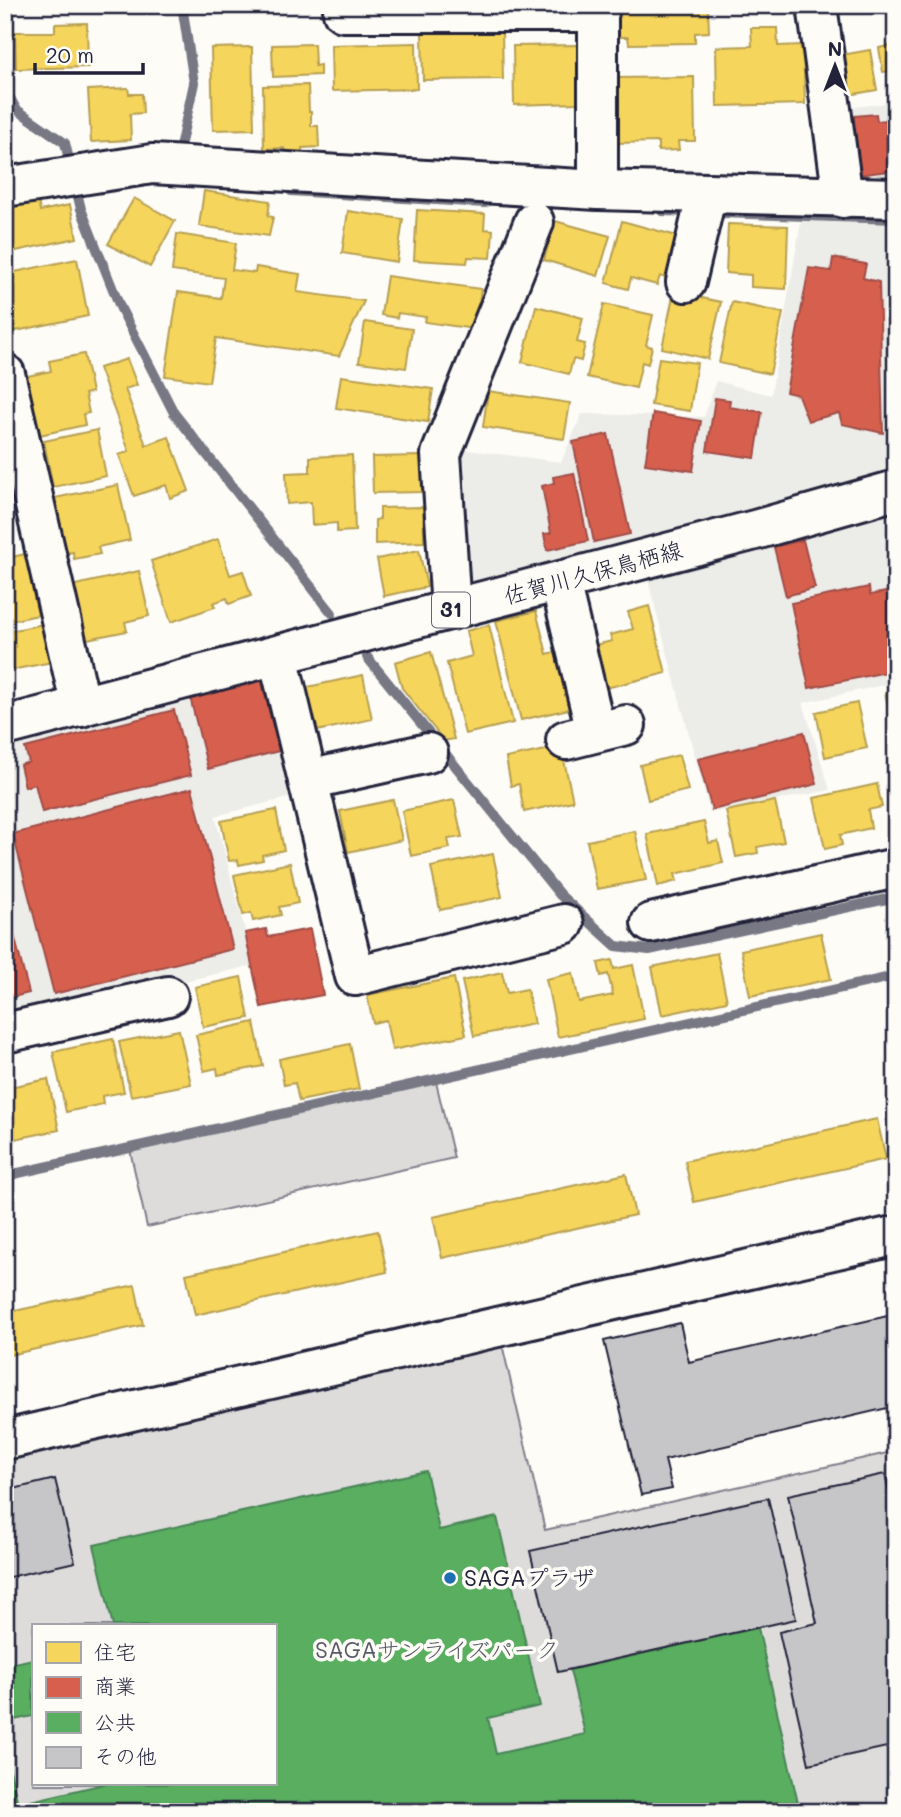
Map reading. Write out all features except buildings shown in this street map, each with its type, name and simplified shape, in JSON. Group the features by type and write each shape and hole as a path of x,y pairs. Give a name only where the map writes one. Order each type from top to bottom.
{"street":[{"path":"817,5 843,198"},
{"path":"343,12 598,8 598,190"},
{"path":"5,187 152,164 598,190 703,209 843,198 896,198"},
{"path":"686,282 703,209"},
{"path":"451,610 441,454 534,222"},
{"path":"5,374 81,707"},
{"name":"佐賀川久保鳥栖線","path":"5,726 560,582 896,490"},
{"path":"560,582 596,732"},
{"path":"278,656 355,976 564,924"},
{"path":"308,780 428,753"},
{"path":"652,923 896,868"},
{"path":"5,1033 168,996"},
{"path":"5,1440 888,1237 896,1240"}],"shaded area":[{"path":"896,102 896,476 455,589 451,448 561,462 582,414 704,417 716,381 771,395 803,210 849,210 837,109"},
{"path":"896,513 896,682 803,703 830,790 710,813 647,577"},
{"path":"271,674 300,795 215,816 254,965 5,1023 5,743"}],"green space":[{"path":"436,1082 454,1158 147,1227 130,1150"},
{"name":"SAGAサンライズパーク","path":"502,1344 545,1530 896,1451 896,1812 5,1812 5,1455"}],"waterway":[{"path":"177,161 194,83 182,5"},
{"path":"5,89 16,109 65,143 81,209 120,307 174,413 332,613"},
{"path":"291,191 485,203"},
{"path":"662,211 896,219"},
{"path":"367,657 560,895 616,946 649,950 896,897"},
{"path":"5,1176 895,976"}],"place":[{"name":"SAGAプラザ","path":"450,1578"}]}
